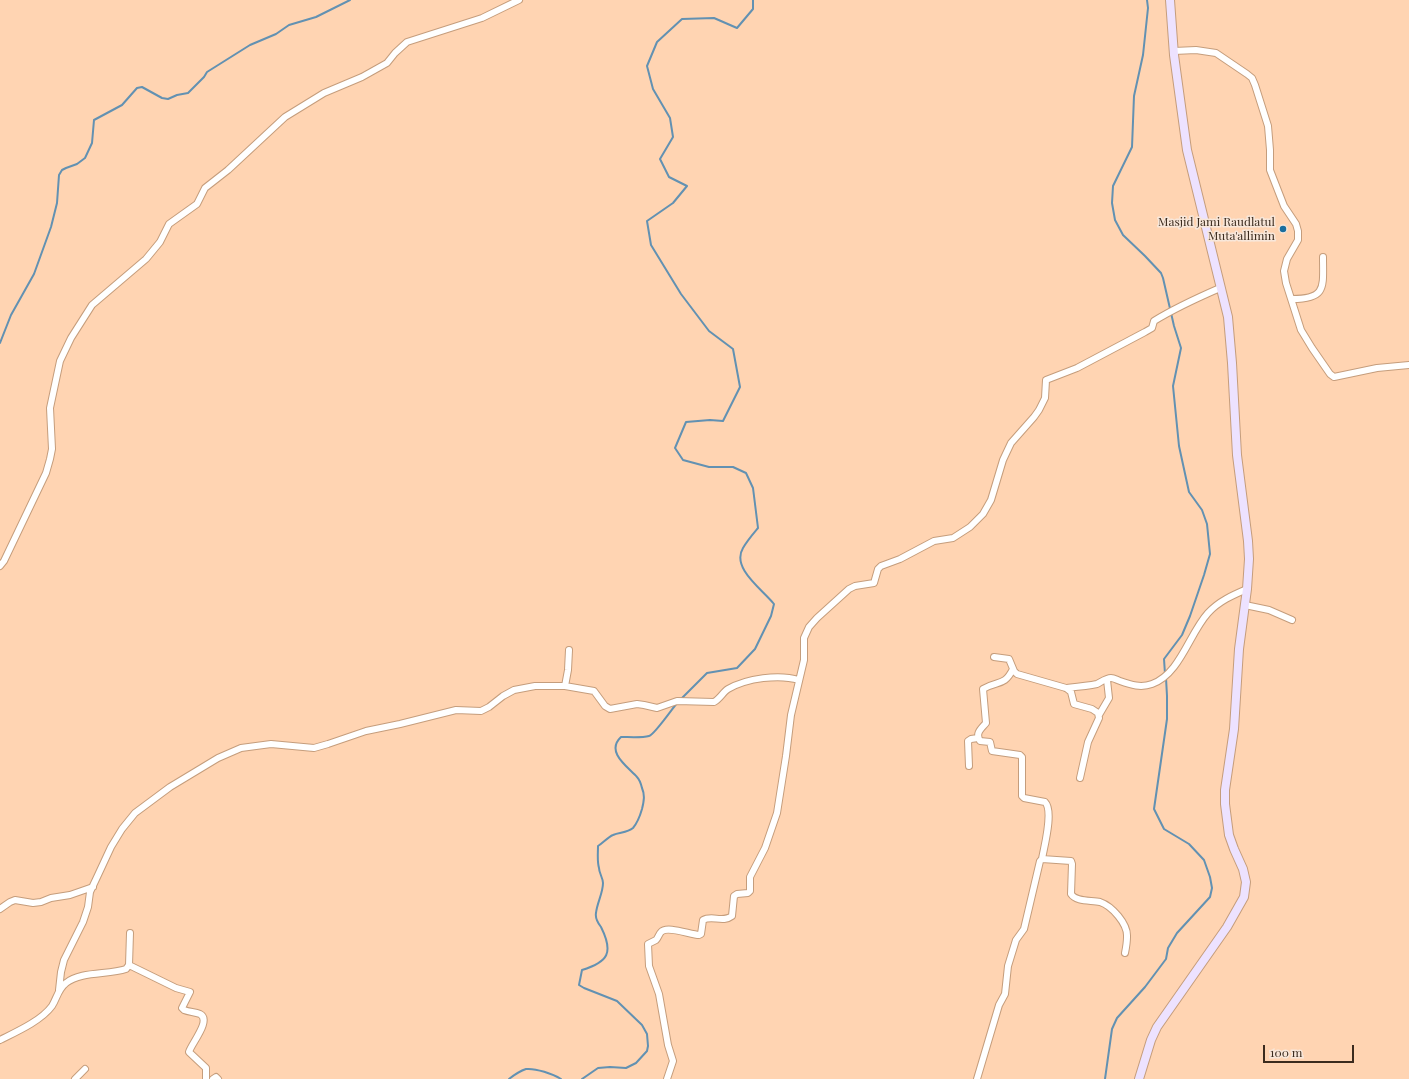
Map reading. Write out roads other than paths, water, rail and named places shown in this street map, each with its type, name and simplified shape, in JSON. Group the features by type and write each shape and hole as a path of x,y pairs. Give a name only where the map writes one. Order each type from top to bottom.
{"street":[{"path":"0,566 4,562 46,473 52,449 50,408 60,361 71,338 92,305 146,259 160,242 169,224 197,204 205,188 228,170 285,117 324,93 362,77 387,63 407,42 482,18 519,0"},
{"path":"1139,1079 1151,1040 1157,1027 1227,927 1244,897 1246,882 1245,875 1229,835 1225,804 1225,790 1234,729 1239,649 1247,589 1249,559 1237,455 1231,348 1228,317 1187,150 1174,51 1170,0"},
{"path":"1174,51 1196,50 1216,53 1252,78 1268,126 1270,170 1280,196 1288,213 1296,224 1298,231 1298,240 1287,259 1284,271 1301,330 1332,376 1334,377 1377,368 1409,365"},
{"path":"1292,300 1313,297 1321,290 1323,281 1323,257"},
{"path":"667,1079 673,1061 668,1046 659,994 649,966 648,944 656,940 660,933 664,930 674,930 699,935 701,934 703,920 706,918 724,919 731,917 734,896 737,894 748,893 750,891 750,877 765,848 777,812 791,715 804,660 804,638 809,627 825,610 849,589 855,586 874,583 878,569 881,566 900,559 934,541 953,538 970,527 983,514 991,500 1003,460 1011,443 1034,417 1045,398 1046,380 1077,368 1152,328 1154,321 1160,317 1190,301 1220,288"},
{"path":"1066,688 1096,684 1111,678 1133,686 1147,686 1161,680 1179,660 1199,625 1208,613 1228,597 1247,589"},
{"path":"1245,605 1269,610 1292,620"},
{"path":"566,686 568,650"},
{"path":"994,657 1009,659 1013,669 1018,674 1066,688 1071,692 1074,704 1095,711 1099,715"},
{"path":"978,738 979,731 986,723 983,689 1005,681 1013,669"},
{"path":"59,990 60,972 64,960 83,922 88,907 90,892 111,848 122,829 135,814 170,787 218,758 241,748 271,744 314,748 366,731 456,710 481,711 514,690 535,686 566,686 594,691 605,706 610,709 638,704 657,708 677,701 714,702 726,690 735,685 772,676 794,678 799,680"},
{"path":"1080,778 1088,742 1099,715 1108,702 1107,680"},
{"path":"969,766 968,741 971,739 978,738 980,741 990,742 992,751 1022,756 1022,796 1024,798 1045,802 1048,806 1050,814 1042,859 1040,861 1024,929 1016,940 1010,958 1005,994 1000,1005 977,1079"},
{"path":"1042,859 1071,861 1071,894 1075,899 1101,902 1111,907 1125,927 1128,936 1125,953"},
{"path":"0,909 15,900 33,903 41,902 51,898 70,895 93,887"},
{"path":"0,1040 22,1030 51,1008 59,990 66,982 79,977 126,969 129,965 130,933"},
{"path":"129,965 176,988 190,992 182,1008 190,1012 201,1014 204,1023 190,1047 189,1052 206,1068 206,1079"},
{"path":"75,1079 77,1075 85,1068"},
{"path":"214,1079 216,1077 218,1079"}],"waterway":[{"path":"0,343 11,315 34,274 51,227 57,203 59,175 62,170 77,164 85,158 92,143 94,120 122,105 137,88 142,87 162,98 168,99 177,95 188,93 207,72 250,45 276,34 289,25 316,17 350,0"},
{"path":"680,700 707,673 737,668 755,649 771,616 774,604 744,571 741,563 740,556 743,548 758,528 753,488 746,473 733,467 709,467 683,460 675,448 686,422 710,420 723,421 740,387 733,349 709,331 681,294 651,245 647,221 673,203 687,186 669,177 660,159 673,137 670,118 653,89 647,66 657,42 682,19 714,18 737,28 753,9 753,0"},
{"path":"1147,0 1148,8 1143,55 1134,96 1132,147 1113,186 1112,203 1115,220 1123,235 1161,273 1163,278 1174,326 1181,348 1173,386 1179,446 1189,492 1202,510 1207,524 1210,554 1190,616 1182,635 1164,659 1165,674"},
{"path":"1105,1079 1112,1029 1117,1018 1145,987 1166,959 1168,948 1177,933 1210,897 1212,888 1204,860 1189,844 1164,829 1154,809 1167,719 1166,678"},
{"path":"582,1079 598,1068 626,1068 636,1063 647,1051 647,1034 642,1025 617,1001 579,985 582,970 598,964 603,960 608,950 605,936 596,917 603,883 598,863 598,846 611,836 633,828 639,819 644,798 644,793 640,782 620,759 615,748 621,737 643,737 651,735 677,703"},
{"path":"509,1079 526,1069 535,1069 554,1075 561,1079"}],"place":[{"name":"Masjid Jami Raudlatul Muta'allimin","path":"1283,229"}]}
